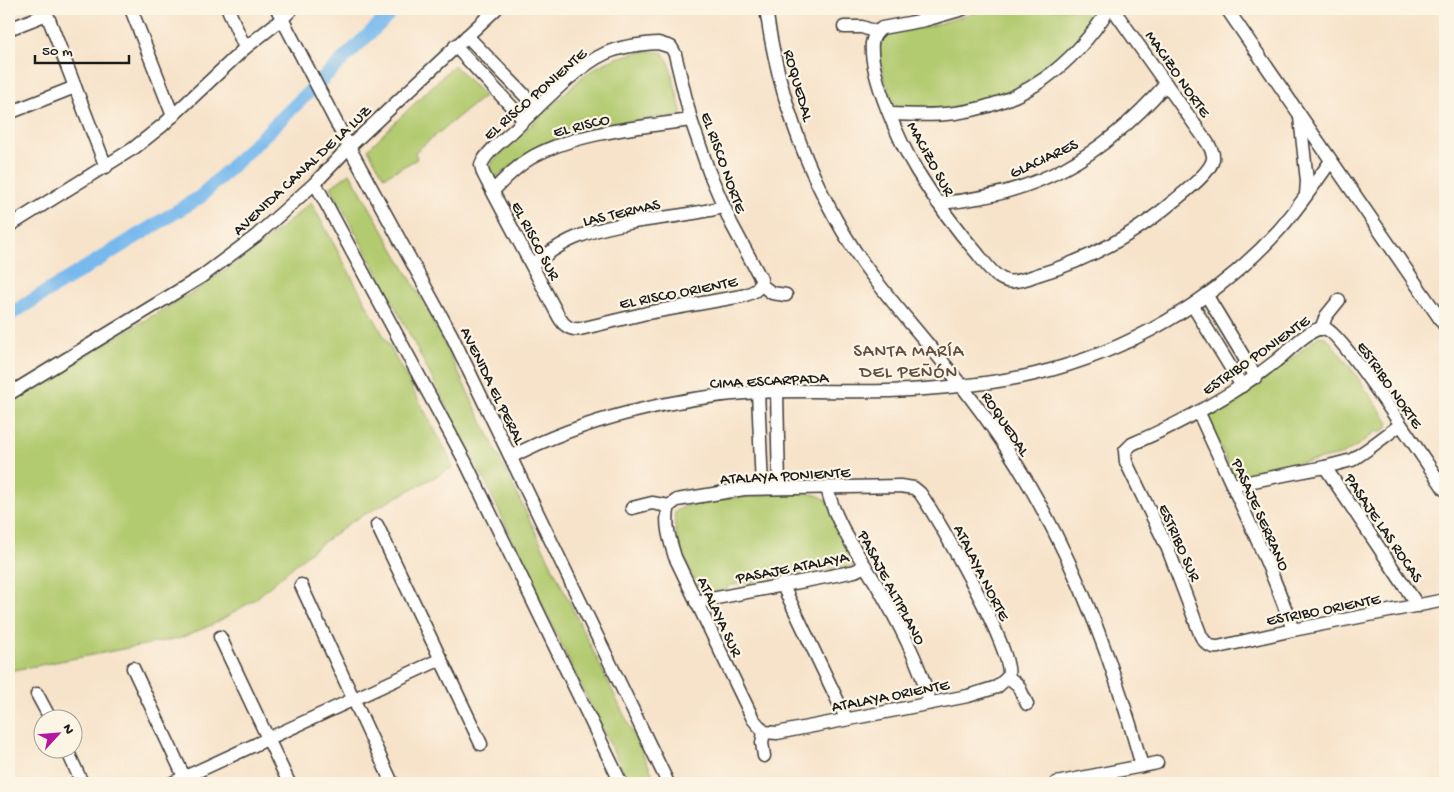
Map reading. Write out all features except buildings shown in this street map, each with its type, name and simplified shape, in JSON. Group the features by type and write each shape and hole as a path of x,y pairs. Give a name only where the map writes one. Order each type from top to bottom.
{"street":[{"path":"131,9 172,116"},
{"path":"228,9 245,48"},
{"path":"9,226 134,148 172,116 280,14 292,9"},
{"name":"AVENIDA CANAL DE LA LUZ","path":"9,394 201,277 256,236 496,9"},
{"name":"ROQUEDAL","path":"766,9 775,65 790,117 807,160 834,216 864,265 962,385 1004,446 1039,504 1067,559 1112,668 1142,766"},
{"path":"844,27 862,27 876,32 886,26 925,20 961,9"},
{"path":"890,114 926,115 956,113 978,109 1013,97 1041,82 1061,65 1091,34 1109,9"},
{"name":"MACIZO NORTE","path":"1006,280 1018,281 1060,268 1088,257 1125,238 1187,190 1208,169 1213,158 1207,142 1113,9"},
{"path":"1227,9 1445,326"},
{"path":"9,29 46,11 106,167"},
{"name":"AVENIDA EL PERAL","path":"280,14 349,147 437,307 668,783"},
{"name":"MACIZO SUR","path":"876,32 872,43 878,80 890,114 907,152 938,203 954,225 991,270 1006,280"},
{"path":"467,36 537,108"},
{"name":"EL RISCO PONIENTE","path":"481,164 524,120 580,70 608,52 634,45 652,43 671,47"},
{"path":"455,46 524,120"},
{"name":"EL RISCO NORTE","path":"671,47 677,58 691,120 709,172 723,207 761,278 760,284"},
{"name":"GLACIARES","path":"938,203 969,200 999,194 1042,179 1068,166 1090,154 1122,129 1166,84"},
{"path":"9,113 75,87"},
{"path":"1299,114 1305,150 1306,194"},
{"name":"EL RISCO","path":"493,191 514,170 527,161 560,145 618,131 691,120"},
{"name":"CIMA ESCARPADA","path":"511,457 541,442 573,430 622,416 700,399 758,392 889,391 962,385 1026,376 1068,365 1136,336 1193,306 1207,296 1265,245 1287,221 1331,161"},
{"name":"EL RISCO SUR","path":"481,164 482,173 562,321 570,328"},
{"path":"315,182 466,463 621,783"},
{"name":"LAS TERMAS","path":"532,264 566,242 591,232 638,221 723,207"},
{"name":"EL RISCO ORIENTE","path":"570,328 580,329 630,316 742,296 756,291 760,284 772,293 786,295"},
{"path":"1207,296 1256,376"},
{"name":"ESTRIBO PONIENTE","path":"1125,451 1132,444 1199,413 1242,386 1308,334 1321,329 1326,316 1339,300"},
{"path":"1193,306 1242,386"},
{"name":"ESTRIBO NORTE","path":"1321,329 1330,331 1337,337 1445,490"},
{"path":"758,392 762,488"},
{"path":"777,392 779,488"},
{"name":"PASAJE SERRANO","path":"1199,413 1233,485 1292,630"},
{"path":"1233,485 1340,464 1357,457 1400,425"},
{"name":"ESTRIBO SUR","path":"1125,451 1126,462 1168,549 1201,636 1208,645"},
{"name":"PASAJE LAS ROCAS","path":"1325,467 1418,606"},
{"name":"ATALAYA PONIENTE","path":"632,508 652,503 669,506 677,500 733,490 906,486 914,488"},
{"name":"PASAJE ALTIPLANO","path":"827,487 837,516 888,605 906,641 926,688 930,703"},
{"name":"ATALAYA NORTE","path":"914,488 924,498 953,546 976,590 1006,659 1010,672 1008,677"},
{"name":"ATALAYA SUR","path":"669,506 667,521 672,548 753,720 764,732"},
{"path":"377,525 481,744"},
{"name":"PASAJE ATALAYA","path":"696,602 851,572 865,566"},
{"path":"782,584 846,718"},
{"path":"300,585 392,783"},
{"name":"ESTRIBO ORIENTE","path":"1208,645 1218,647 1292,630 1445,600"},
{"path":"220,637 289,783"},
{"path":"172,783 186,780 268,739 441,659"},
{"path":"133,668 186,780"},
{"path":"1008,677 1018,685 1027,704"},
{"name":"ATALAYA ORIENTE","path":"764,732 777,733 990,690 1000,685 1008,677"},
{"path":"37,694 46,710"},
{"path":"764,732 762,744 764,756"},
{"path":"71,760 82,783"},
{"path":"1056,783 1157,763"}],"green space":[{"path":"988,9 1099,9 1067,50 1026,82 979,102 954,107 927,109 896,107 889,93 883,73 880,53 881,38 888,34 927,27"},
{"path":"648,51 662,52 669,62 682,115 623,124 511,166 496,178 493,178 490,169 493,161 581,78 597,67 613,60"},
{"path":"454,65 484,96 415,152 417,159 384,177 368,149"},
{"path":"350,173 427,308 657,783 629,783 569,661 486,483 331,187"},
{"path":"311,202 444,447 453,467 354,520 310,552 254,600 214,624 180,638 9,671 9,400 209,282 239,261"},
{"path":"1319,336 1325,337 1330,341 1356,375 1389,423 1385,430 1380,433 1376,431 1360,444 1341,455 1259,471 1260,475 1242,478 1233,475 1207,416 1264,380"},
{"path":"809,494 822,497 827,501 858,561 853,567 836,571 835,568 727,586 727,591 701,594 679,543 676,532 675,512 693,504 738,497"}],"waterway":[{"path":"9,315 200,197 395,9"}],"district":[{"name":"SANTA MARÍA DEL PEÑÓN","path":"909,360"}]}
